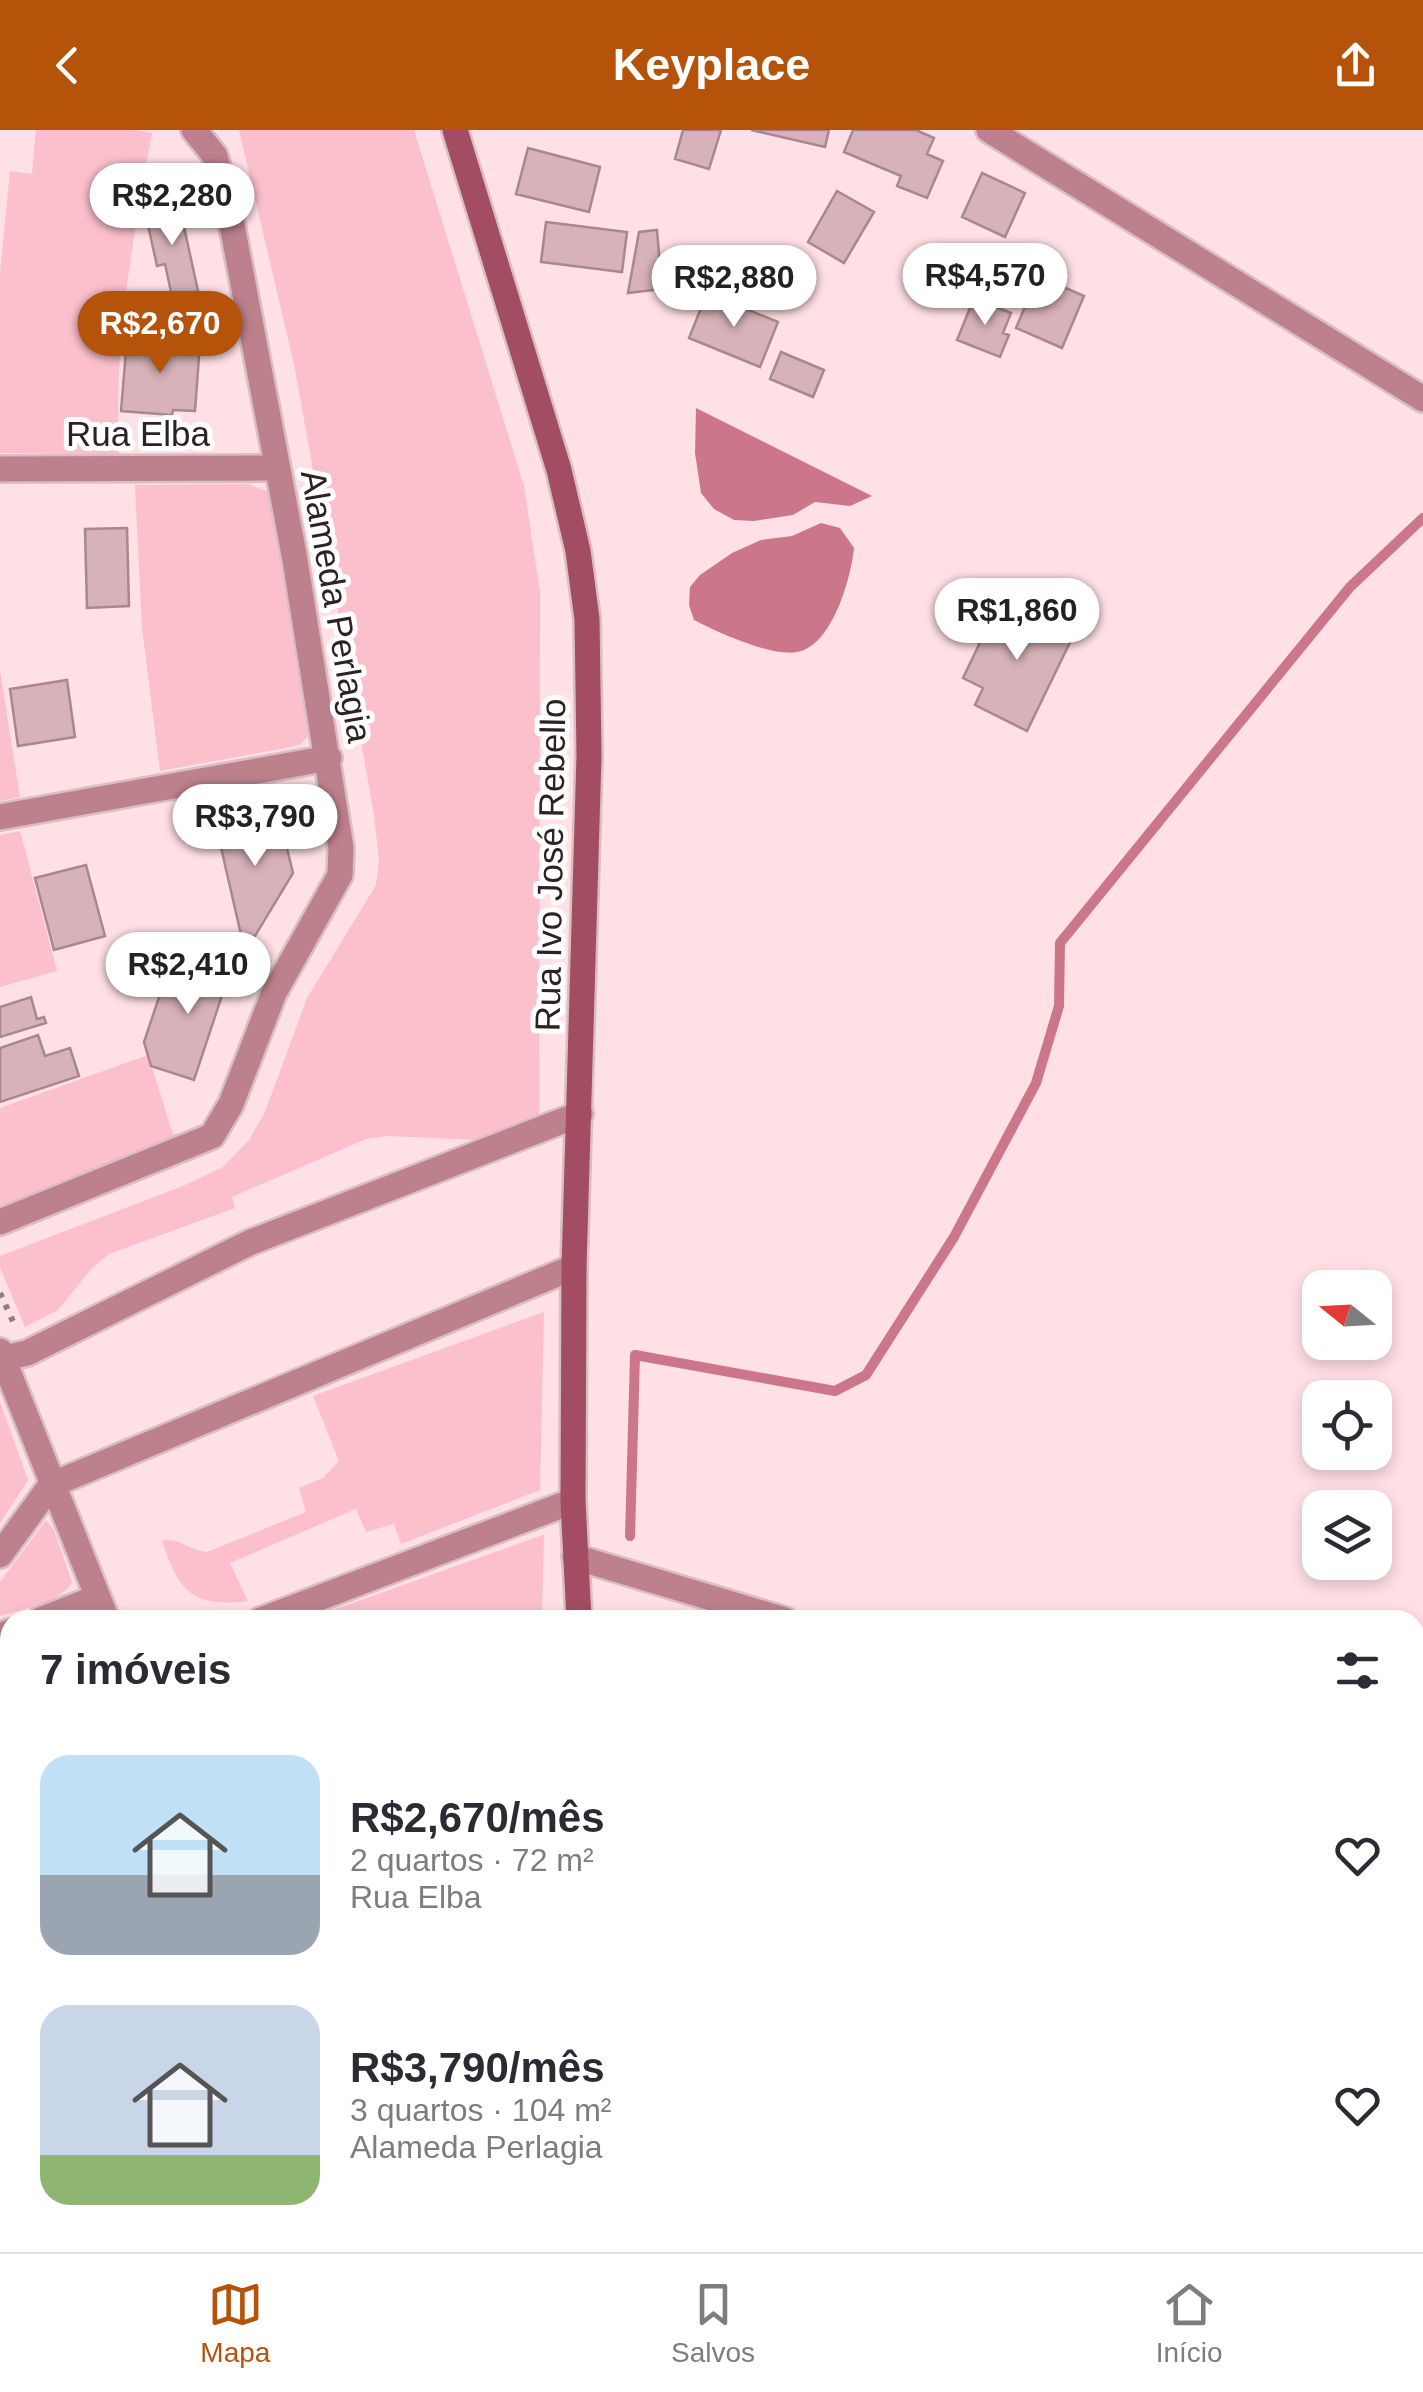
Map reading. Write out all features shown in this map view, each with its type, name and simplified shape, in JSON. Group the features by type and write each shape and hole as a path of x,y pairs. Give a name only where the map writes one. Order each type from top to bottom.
{"street":[{"name":"Alameda Perlagia","path":"0,1222 212,1136 232,1104 274,993 340,875 342,848 328,758 229,209 215,156 194,130"},
{"name":"Rua Ivo José Rebello","path":"455,130 559,470 578,551 587,618 588,755 574,1267 573,1501 578,1610"},
{"path":"988,130 1423,399"},
{"name":"Rua Elba","path":"0,469 276,468"},
{"path":"0,817 328,758"},
{"path":"102,1608 1,1356 26,1353 251,1242 580,1114"},
{"path":"0,1555 51,1485 574,1267"},
{"path":"288,1610 573,1501"},
{"path":"575,1557 752,1610"}],"shaded area":[{"path":"36,130 152,133 122,333 119,454 0,453 0,273 10,171 32,174"},
{"path":"239,130 414,130 524,486 540,592 539,1117 480,1140 388,1136 366,1139 232,1197 235,1208 109,1254 93,1267 58,1310 25,1327 0,1267 0,1256 223,1167 249,1140 265,1112 307,998 376,885 379,860 374,815 295,369"},
{"path":"696,408 872,496 850,506 815,502 793,515 734,520 714,509 701,493 695,453"},
{"path":"248,484 267,491 270,497 308,736 301,744 286,748 160,771 142,628 135,485"},
{"path":"821,523 840,528 854,548 838,609 809,647 797,652 774,651 694,620 689,605 690,587 700,575 732,553 761,540 792,536"},
{"path":"0,671 20,797 0,801"},
{"path":"20,831 57,971 0,987 0,835"},
{"path":"148,1055 174,1137 0,1206 0,1108"},
{"path":"544,1312 540,1490 401,1544 394,1524 366,1532 356,1509 230,1563 248,1601 213,1602 200,1598 182,1584 162,1541 173,1540 207,1552 306,1512 299,1488 323,1478 339,1461 313,1396"},
{"path":"0,1402 28,1480 0,1523"},
{"path":"46,1520 54,1530 72,1582 67,1589 30,1608 0,1610 0,1582"},
{"path":"543,1535 542,1610 333,1610"}],"building":[{"path":"683,130 721,130 709,169 675,159"},
{"path":"751,130 829,130 825,147"},
{"path":"853,130 916,130 934,138 927,154 943,161 927,198 897,186 901,176 844,152"},
{"path":"528,148 600,167 589,212 516,194"},
{"path":"982,173 1025,193 1005,237 962,217"},
{"path":"837,191 874,212 844,263 808,242"},
{"path":"177,195 200,300 174,306 165,264 157,266 143,202"},
{"path":"546,222 627,232 622,272 541,262"},
{"path":"657,230 662,289 628,293 639,232"},
{"path":"1038,276 1084,296 1062,348 1016,328"},
{"path":"707,293 778,322 760,367 689,338"},
{"path":"974,298 1011,313 1003,333 1009,335 1000,357 957,340"},
{"path":"127,338 200,343 195,411 173,410 172,415 121,411"},
{"path":"781,352 824,370 813,397 770,379"},
{"path":"127,528 129,606 87,608 85,529"},
{"path":"1001,599 1074,634 1027,731 975,705 983,688 963,678"},
{"path":"67,680 75,737 18,746 10,689"},
{"path":"279,815 293,873 255,936 242,939 217,830"},
{"path":"86,865 105,936 54,950 35,878"},
{"path":"238,947 194,1080 151,1066 144,1042 163,985 188,993 197,960"},
{"path":"31,997 37,1019 44,1017 46,1023 0,1037 0,1007"},
{"path":"38,1035 45,1056 70,1048 79,1076 0,1102 0,1048"}],"waterway":[{"path":"630,1536 635,1355 835,1391 866,1375 954,1237 1036,1083 1059,1006 1060,943 1350,587 1423,518"}]}
